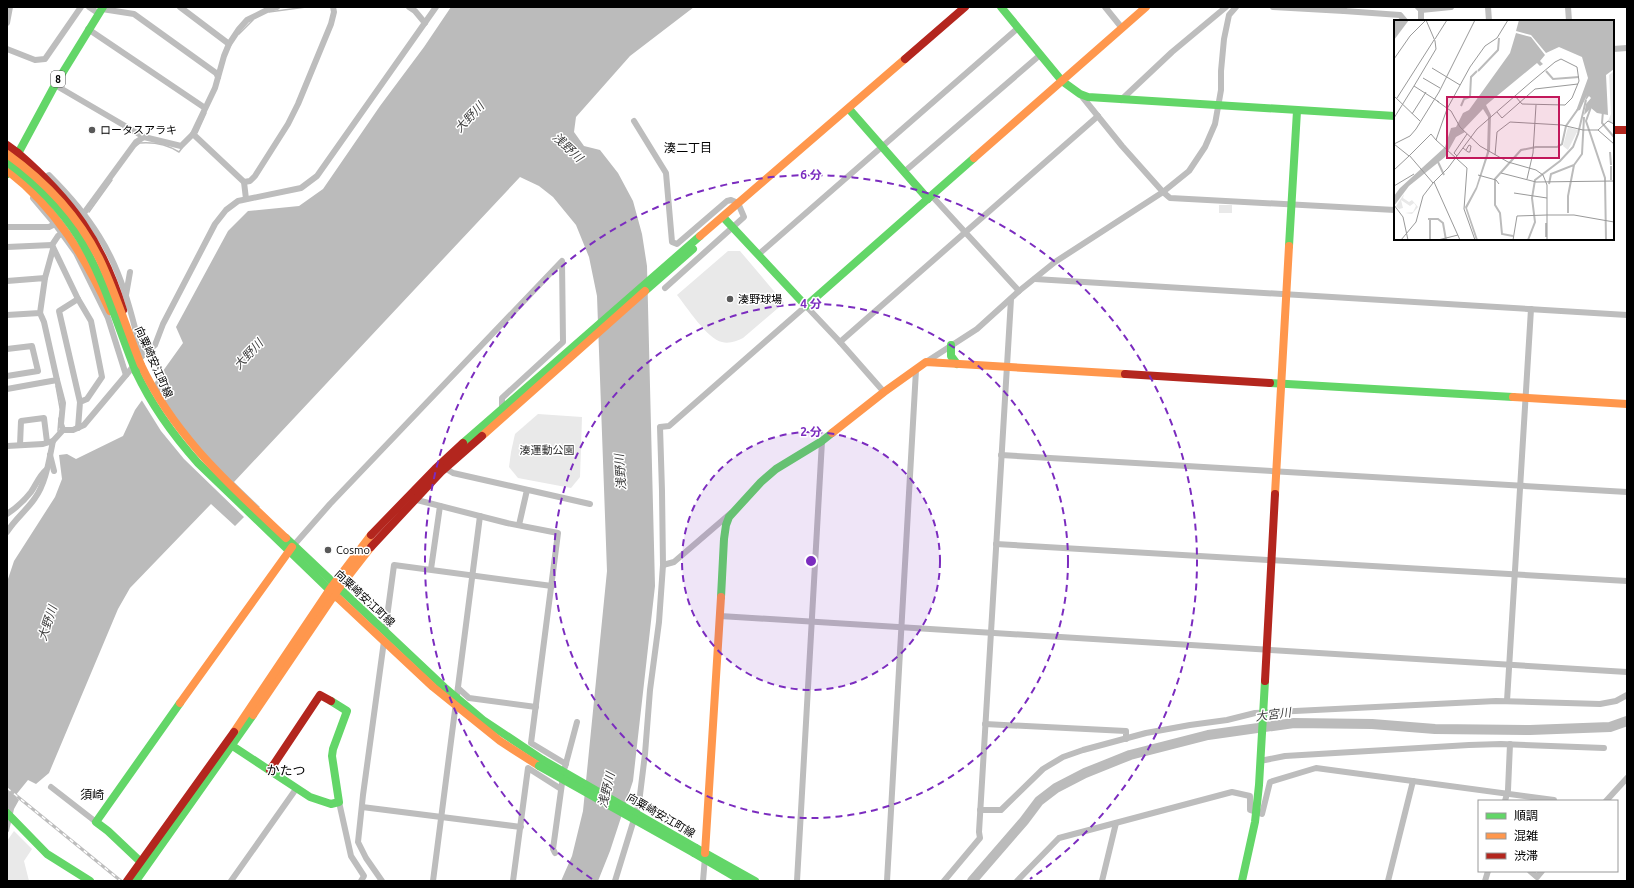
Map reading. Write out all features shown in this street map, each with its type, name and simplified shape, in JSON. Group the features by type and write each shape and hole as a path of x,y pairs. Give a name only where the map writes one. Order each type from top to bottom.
{"street":[{"path":"7,23 10,7"},
{"path":"7,48 35,60 45,59 81,7"},
{"path":"89,7 134,14 176,43 216,73 218,77"},
{"path":"125,12 133,7"},
{"path":"180,7 229,44"},
{"path":"55,85 144,137 181,146 193,134 215,88 229,44 247,20 267,8 277,7"},
{"path":"244,182 250,181 255,176 288,124 298,104 331,24 334,12 333,7"},
{"path":"409,7 416,11 425,23"},
{"path":"7,446 50,442 63,430 73,430 84,425 142,356 155,345 163,324 215,224 226,210 238,201 301,188 317,176 436,7"},
{"path":"127,881 143,865 229,744 334,588 373,533 502,409 724,219 965,7"},
{"path":"1001,7 1062,81 1080,94 1163,192 1170,198 1394,210"},
{"path":"1105,7 1122,28"},
{"path":"615,881 639,803 645,754 650,690 659,622 663,565 660,427 669,426 1146,7"},
{"path":"1121,100 1172,52 1226,7"},
{"path":"703,881 726,525 729,517 761,482 776,469 822,441 884,392 951,345 977,329 1019,291 1055,262 1163,192 1189,171 1198,159 1212,134 1218,106 1224,39 1229,15 1236,7"},
{"path":"1273,7 1344,9 1400,15 1404,20"},
{"path":"1421,20 1420,9 1451,7"},
{"path":"1488,7 1489,20"},
{"path":"1568,7 1569,20"},
{"name":"8","path":"7,172 55,85 101,10"},
{"path":"759,254 1018,28"},
{"path":"88,29 205,108"},
{"path":"1614,49 1627,48"},
{"path":"904,172 1040,55"},
{"path":"1080,94 1088,97 1121,100 1394,116"},
{"path":"848,109 904,172 965,232 1019,291"},
{"path":"1242,881 1256,813 1260,760 1297,111"},
{"path":"840,342 1098,116"},
{"path":"634,122 666,173 672,242 677,244 727,201 731,200 740,205 744,217 665,288"},
{"path":"1614,130 1627,130"},
{"path":"193,134 244,182 246,199"},
{"path":"84,213 136,142 144,137"},
{"path":"7,145 18,153 67,200 86,225 112,271 123,295 142,356"},
{"name":"向粟崎安江町線","path":"7,154 40,180 58,199 85,235 100,260 109,280 130,338 149,383 162,408 182,435 280,537"},
{"name":"向粟崎安江町線","path":"7,162 46,196 76,234 88,253 142,386 155,409 187,452 209,474 280,537 334,588 385,632 431,675 456,702"},
{"path":"7,172 35,195 49,209 72,238 121,334"},
{"path":"45,178 49,175 69,195 84,213 100,237 118,273 130,338"},
{"path":"35,195 33,198 62,233 76,254 108,318 126,375"},
{"path":"724,219 759,254 884,392"},
{"path":"7,227 49,228 55,224"},
{"path":"62,233 58,236 53,247 45,278 40,313 44,322 55,380 62,403 61,424 63,430"},
{"path":"7,247 53,247"},
{"path":"53,247 90,321 102,377 87,399 80,402"},
{"path":"96,822 292,548 330,504 562,261 563,342 502,398 502,409"},
{"path":"123,295 130,272"},
{"path":"7,281 45,278"},
{"path":"1035,279 1627,315"},
{"path":"78,299 59,311 80,402 78,428"},
{"path":"944,881 980,838 980,810 1011,299"},
{"path":"1507,701 1531,309"},
{"path":"7,315 40,313"},
{"path":"442,467 592,333"},
{"path":"951,345 951,357 957,364"},
{"path":"7,349 32,346 38,371 7,376"},
{"path":"926,362 1627,404"},
{"path":"887,881 916,370"},
{"path":"7,389 55,380"},
{"path":"20,445 21,421 44,418 50,442 50,455 54,471"},
{"path":"797,881 813,621 822,441"},
{"path":"1001,454 1627,492"},
{"path":"7,532 15,519 34,500 40,490 50,455"},
{"path":"442,467 453,473 590,504"},
{"path":"7,514 23,501 32,491 42,473 46,470"},
{"path":"519,525 527,490"},
{"path":"411,498 480,516 558,533 531,743 566,764"},
{"path":"431,569 440,506"},
{"path":"663,565 674,562 737,508"},
{"path":"433,881 480,516"},
{"path":"996,544 1627,581"},
{"path":"385,632 394,565 552,586"},
{"name":"向粟崎安江町線","path":"334,588 384,641 433,687 483,720 541,763 695,851 755,881"},
{"path":"720,616 1627,672"},
{"path":"382,881 366,858 358,842 362,795 384,641"},
{"path":"458,688 470,698 536,707"},
{"path":"270,770 320,695 347,712 333,749 332,764 351,856 364,876 361,881"},
{"path":"980,810 1001,810 1043,769 1063,757 1083,750 1126,739 1183,726 1227,720 1255,713 1262,715 1507,701 1600,704 1616,701 1627,695"},
{"path":"555,853 553,849 561,789 577,722"},
{"path":"986,724 1126,731 1126,739"},
{"path":"229,744 270,770 296,789 320,801 331,804 339,802"},
{"path":"1260,760 1284,756 1469,745 1510,744 1604,748"},
{"path":"1505,800 1507,794 1510,744"},
{"path":"513,881 528,768 561,789"},
{"path":"1018,881 1059,838 1232,792 1250,796 1250,810 1262,814 1270,782 1316,768 1554,800"},
{"path":"1607,800 1627,778"},
{"path":"1388,881 1413,781"},
{"path":"51,787 108,831 143,865"},
{"path":"231,881 296,789"},
{"path":"362,807 521,827"},
{"path":"7,813 47,854 90,881"},
{"path":"1102,881 1116,823"},
{"name":"向粟崎安江町線","path":"705,856 742,881"},
{"path":"136,881 143,865"},
{"path":"1531,872 1539,879"}],"green space":[{"path":"1219,205 1232,205 1232,213 1219,213"},
{"name":"湊野球場","path":"728,251 740,251 784,303 743,338 727,343 716,340 710,335 677,295"},
{"name":"湊運動公園","path":"538,414 582,417 580,477 571,488 518,478 509,467 515,434"},
{"path":"14,831 32,849 24,861 29,881 7,881 7,841"}],"water":[{"path":"451,7 694,7 630,56 576,117 574,132 584,146 600,150 618,173 633,201 642,234 647,266 655,586 633,781 610,851 598,881 561,881 572,856 583,811 607,571 597,296 589,257 576,225 553,197 539,186 520,177 234,482 260,507 247,514 235,526 211,504 130,588 118,609 49,773 36,784 28,780 15,796 19,800 14,809 7,834 7,582 14,561 55,497 62,479 59,455 67,454 76,459 123,436 135,410 183,343 176,327 228,231 248,211 299,206 323,189"}],"pier":[{"path":"152,383 163,403 248,515 245,518 184,459 161,431 141,399"}],"waterway":[{"path":"269,12 306,7"},
{"path":"239,34 253,20"},
{"path":"197,133 206,113"},
{"path":"136,146 140,143 150,143 165,146 179,152 182,148"},
{"path":"89,212 112,180"},
{"path":"56,386 60,408"},
{"path":"58,431 59,418"},
{"name":"大宮川","path":"972,881 1024,821 1039,801 1056,788 1085,773 1130,755 1208,735 1294,723 1372,724 1435,729 1530,730 1610,727 1627,721"}],"railway":[{"path":"7,788 121,881"}],"traffic: fast":[{"path":"7,174 55,85 103,7"},
{"path":"1001,7 1062,81 1080,94 1088,97 1394,116"},
{"path":"849,109 928,199"},
{"path":"1289,246 1297,111"},
{"path":"723,217 806,306 974,158"},
{"path":"7,162 18,170 47,197 65,217 80,239 104,287 136,372"},
{"path":"463,443 700,236"},
{"path":"645,291 693,249"},
{"path":"951,345 951,356 957,364"},
{"path":"136,372 142,385 164,420 198,463 338,598"},
{"path":"1270,383 1513,397"},
{"path":"721,597 724,539 729,517 761,482 776,469 822,441 832,433"},
{"path":"286,538 444,687 483,720 543,760"},
{"path":"1242,881 1255,822 1259,785 1265,681"},
{"path":"228,743 310,797 331,804 339,802 332,756 333,749 347,711 331,701"},
{"path":"145,866 108,831 96,822 180,703"},
{"path":"136,881 253,715"},
{"path":"543,760 696,848"},
{"path":"539,766 694,853"},
{"path":"7,813 47,854 90,881"},
{"path":"696,848 755,881"},
{"path":"694,853 742,881"}],"traffic: slow":[{"path":"974,158 1146,7"},
{"path":"700,236 905,59"},
{"path":"7,154 35,176 60,201 72,215 92,244 106,273 141,365"},
{"path":"8,171 25,185 55,217 79,253 110,311"},
{"path":"1275,494 1289,246"},
{"path":"482,436 645,291"},
{"path":"832,433 884,392 926,362 1125,374"},
{"path":"141,365 170,415 187,437 224,479 286,538"},
{"path":"1513,397 1627,404"},
{"path":"234,732 330,589 371,535"},
{"path":"180,703 292,547"},
{"path":"253,715 339,588 371,547"},
{"path":"705,853 721,597"},
{"path":"338,598 433,687 500,741 539,766"}],"traffic: jam":[{"path":"905,59 965,7"},
{"path":"1614,130 1627,130"},
{"path":"7,145 18,153"},
{"path":"18,153 54,187 83,223 106,263 123,310"},
{"path":"1125,374 1270,383"},
{"path":"371,547 441,472 482,436"},
{"path":"371,535 435,469 463,443"},
{"path":"1265,681 1275,494"},
{"path":"270,770 320,695 331,701"},
{"path":"127,881 234,732"}],"place":[{"name":"ロータスアラキ","path":"92,130"},
{"name":"湊野球場","path":"730,299"},
{"name":"Cosmo","path":"328,550"}],"district":[{"name":"湊二丁目","path":"688,147"},
{"name":"かたつ","path":"286,770"},
{"name":"須崎","path":"92,794"}],"water label":[{"name":"大野川","path":"469,117"},
{"name":"浅野川","path":"568,147"},
{"name":"大野川","path":"248,354"},
{"name":"浅野川","path":"620,472"},
{"name":"大野川","path":"47,623"},
{"name":"浅野川","path":"606,790"}]}
